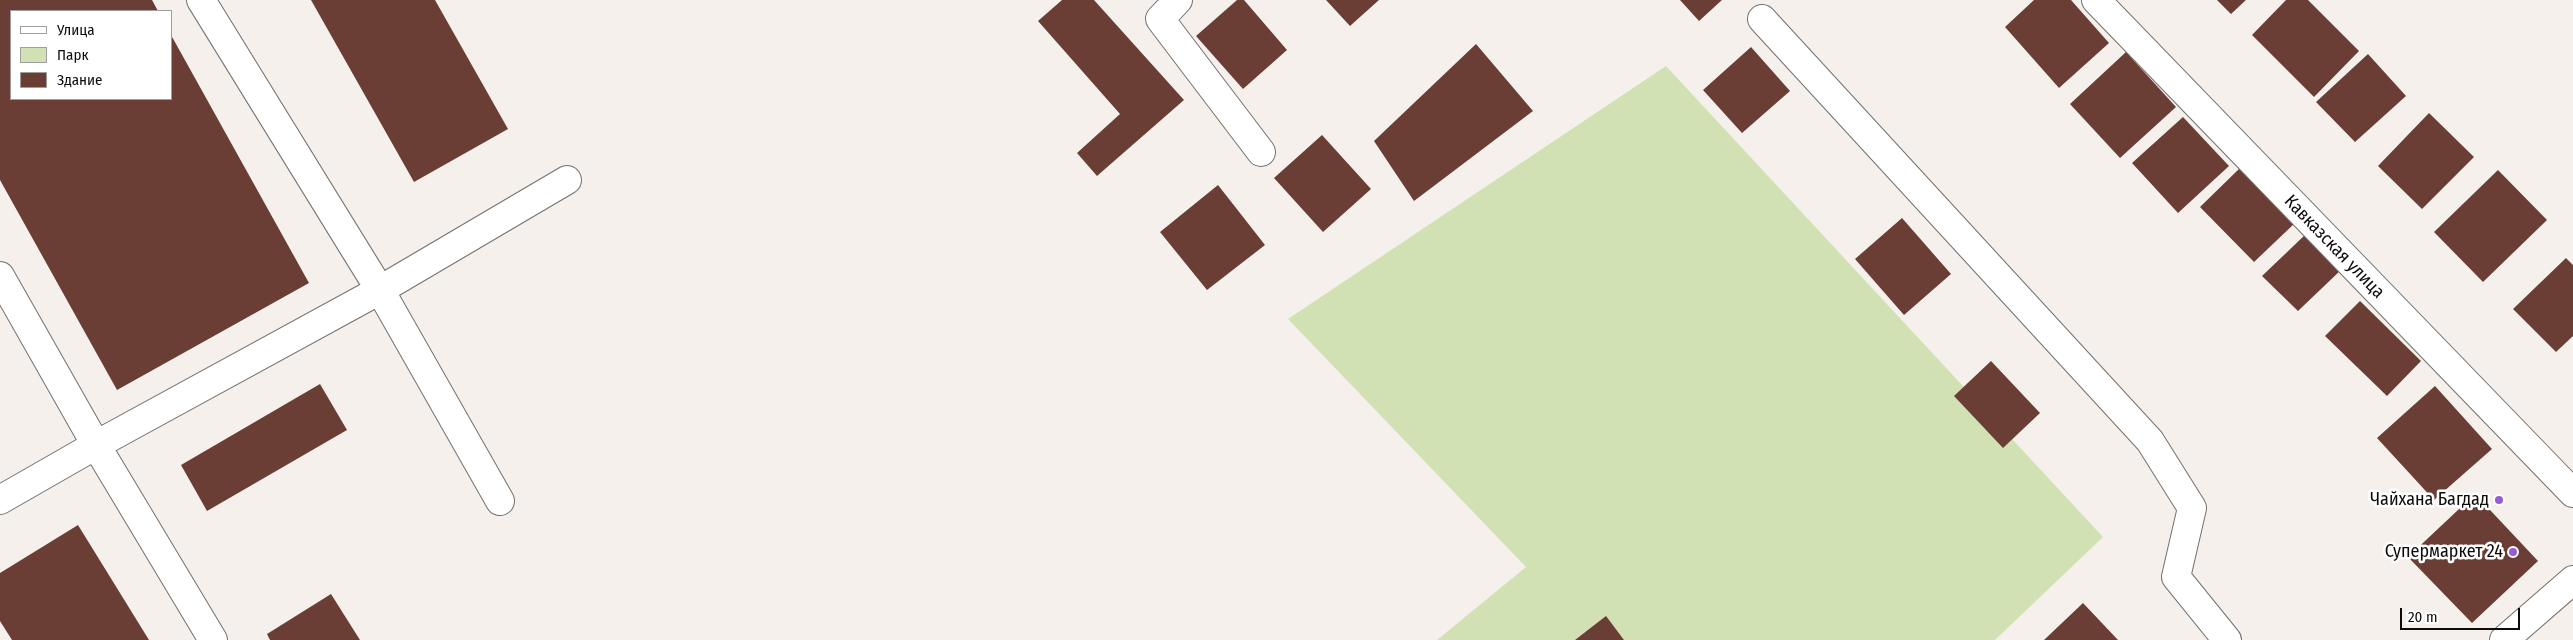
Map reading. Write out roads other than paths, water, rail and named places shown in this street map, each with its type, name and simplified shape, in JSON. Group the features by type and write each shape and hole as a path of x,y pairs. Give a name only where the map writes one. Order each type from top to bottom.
{"street":[{"path":"201,0 380,290 500,501"},
{"path":"1178,0 1160,19 1261,152"},
{"name":"Кавказская улица","path":"2096,0 2573,494"},
{"path":"1762,19 2150,441 2192,508 2176,577 2227,640"},
{"path":"0,500 96,445 380,290 566,180"},
{"path":"0,276 96,445 213,640"},
{"path":"2504,640 2573,580"}],"place":[{"name":"Чайхана Багдад","path":"2499,500"},
{"name":"Супермаркет 24","path":"2513,552"}]}
